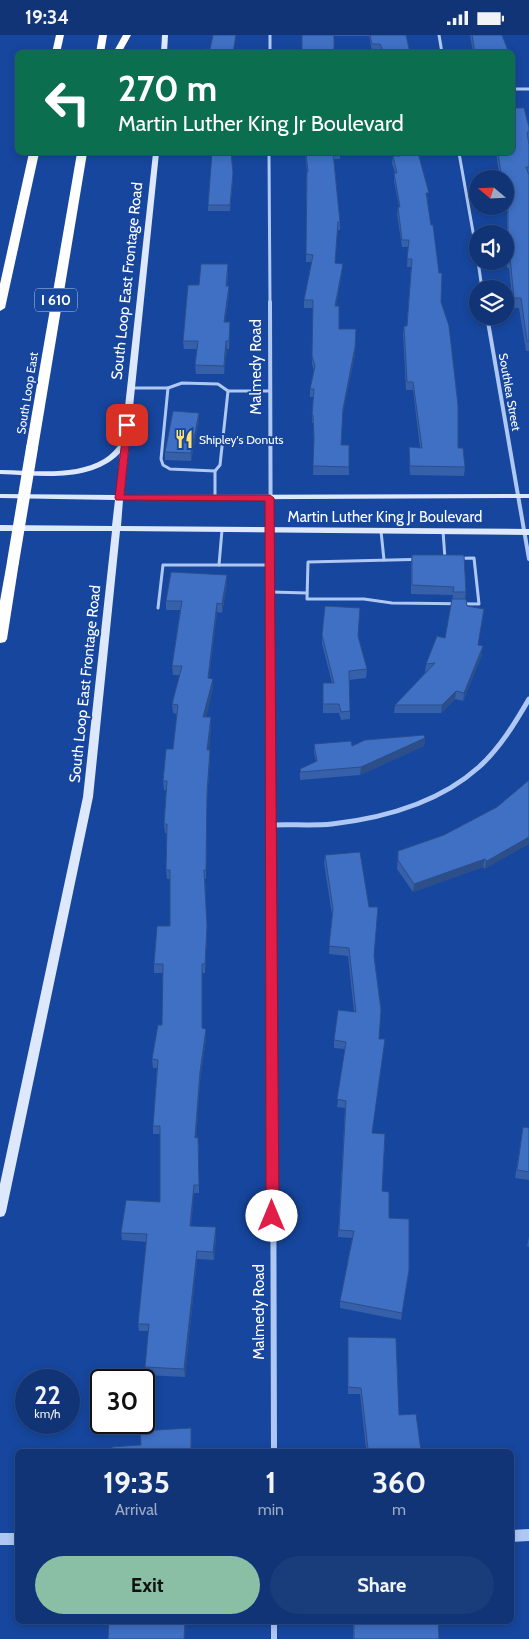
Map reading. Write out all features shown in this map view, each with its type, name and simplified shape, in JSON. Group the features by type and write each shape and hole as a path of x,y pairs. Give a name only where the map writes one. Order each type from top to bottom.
{"highway":[{"path":"50,35 53,50"},
{"path":"55,50 60,35"},
{"path":"101,50 104,35"},
{"path":"120,50 127,35"},
{"path":"0,308 34,155"},
{"name":"South Loop East","path":"0,639 82,155"}],"main road":[{"path":"164,50 165,35"},
{"name":"South Loop East Frontage Road","path":"0,1212 88,797 156,155"},
{"path":"0,472 68,473 90,469 107,460 125,444"},
{"name":"Martin Luther King Jr Boulevard","path":"0,496 119,498 529,497"},
{"name":"Martin Luther King Jr Boulevard","path":"0,528 526,532"}],"street":[{"path":"270,35 270,50"},
{"path":"439,35 442,50"},
{"path":"515,89 529,89"},
{"name":"Malmedy Road","path":"269,155 270,825 274,1449"},
{"path":"459,155 472,225"},
{"name":"Southlea Street","path":"489,325 526,532 529,559"},
{"path":"270,825 332,823 386,814 433,797 469,775 494,751 515,723 529,699"},
{"path":"514,1536 529,1535"},
{"path":"0,1539 15,1539"},
{"path":"274,1624 274,1639"}],"lane":[{"path":"131,388 168,387 182,383 218,384 228,391 270,391"},
{"path":"168,387 162,465 170,469 215,471"},
{"path":"214,498 215,471 220,465 228,391"},
{"path":"219,565 222,530"},
{"path":"382,531 384,560"},
{"path":"443,531 445,559"},
{"path":"474,558 479,604 392,603 364,599 307,599 308,562 384,560 474,558"},
{"path":"158,608 163,565 271,565"},
{"path":"270,592 307,593"}],"building":[{"path":"213,35 236,35 234,50 203,50 210,49"},
{"path":"302,35 334,35 334,50 302,50"},
{"path":"370,35 406,35 409,50 383,50 380,44 372,44"},
{"path":"472,35 502,35 508,50 474,50"},
{"path":"515,108 524,108 529,127 529,132 527,132 529,167 526,167 529,175 529,341 527,341 521,298 514,298 514,280 512,280 511,270 514,270 514,225 508,225 508,215 514,215 514,170 501,170 498,155 515,155"},
{"path":"212,155 231,155 233,173 230,205 208,205"},
{"path":"306,155 333,155 340,222 338,222 335,263 343,264 335,306 339,306 339,329 356,329 355,347 343,409 341,445 349,445 349,467 313,466 314,437 312,415 314,389 310,389 315,366 312,356 313,300 304,300 313,255 306,254 308,172"},
{"path":"419,155 429,193 426,193 431,225 433,225 439,273 442,273 441,302 449,326 458,405 458,448 463,448 465,467 410,466 409,447 422,448 413,382 407,382 404,326 407,326 412,259 407,259 409,240 402,240 398,207 400,207 394,173 397,173 393,156"},
{"path":"201,264 228,264 226,286 229,286 224,322 230,322 229,341 226,341 224,366 195,365 198,341 183,341 188,285 199,285"},
{"path":"173,411 199,413 191,453 165,452"},
{"path":"412,555 464,555 466,592 453,592 454,587 412,585"},
{"path":"171,572 227,575 222,604 217,603 208,678 213,679 203,717 211,717 207,750 210,750 207,792 206,870 204,870 207,926 205,964 202,964 202,1028 206,1029 200,1072 195,1138 198,1137 199,1185 194,1185 190,1226 216,1227 213,1252 197,1251 184,1369 145,1367 149,1324 138,1324 147,1234 121,1233 126,1200 160,1202 160,1126 153,1126 158,1060 152,1059 158,1025 162,1025 163,964 154,964 157,926 170,926 170,870 166,870 167,824 164,824 167,781 163,781 166,749 173,749 178,705 172,704 182,666 172,666 182,601 166,601"},
{"path":"452,599 466,599 467,606 484,609 478,645 483,646 464,693 456,691 442,705 395,705 435,663 426,664 437,636 445,638"},
{"path":"325,606 360,608 358,636 367,669 349,671 350,711 341,712 339,704 323,704 323,683 334,683 322,635"},
{"path":"424,735 425,738 361,767 301,772 300,769 317,761 314,744 351,741 352,746 365,740"},
{"path":"529,780 529,837 487,861 485,859 414,884 398,860 398,851 444,835 497,807"},
{"path":"360,852 369,907 378,907 374,956 381,1010 379,1039 385,1039 372,1133 385,1134 382,1191 389,1192 389,1218 409,1219 409,1270 402,1313 340,1301 354,1231 339,1230 346,1101 337,1099 346,1042 334,1040 338,1010 356,1012 349,948 329,946 333,909 325,855"},
{"path":"523,1127 529,1128 529,1172 517,1170"},
{"path":"348,1337 396,1338 399,1415 416,1414 421,1449 368,1449 361,1388 348,1387"},
{"path":"191,1428 191,1449 112,1449 112,1447 141,1445 140,1434 155,1434 155,1430"},
{"path":"109,1624 185,1624 184,1639 108,1639"},
{"path":"354,1624 438,1624 439,1639 354,1639"}],"place":[{"name":"Shipley's Donuts","path":"184,439"}],"route":[{"path":"127,425 119,498 270,498 272,1216"}]}
